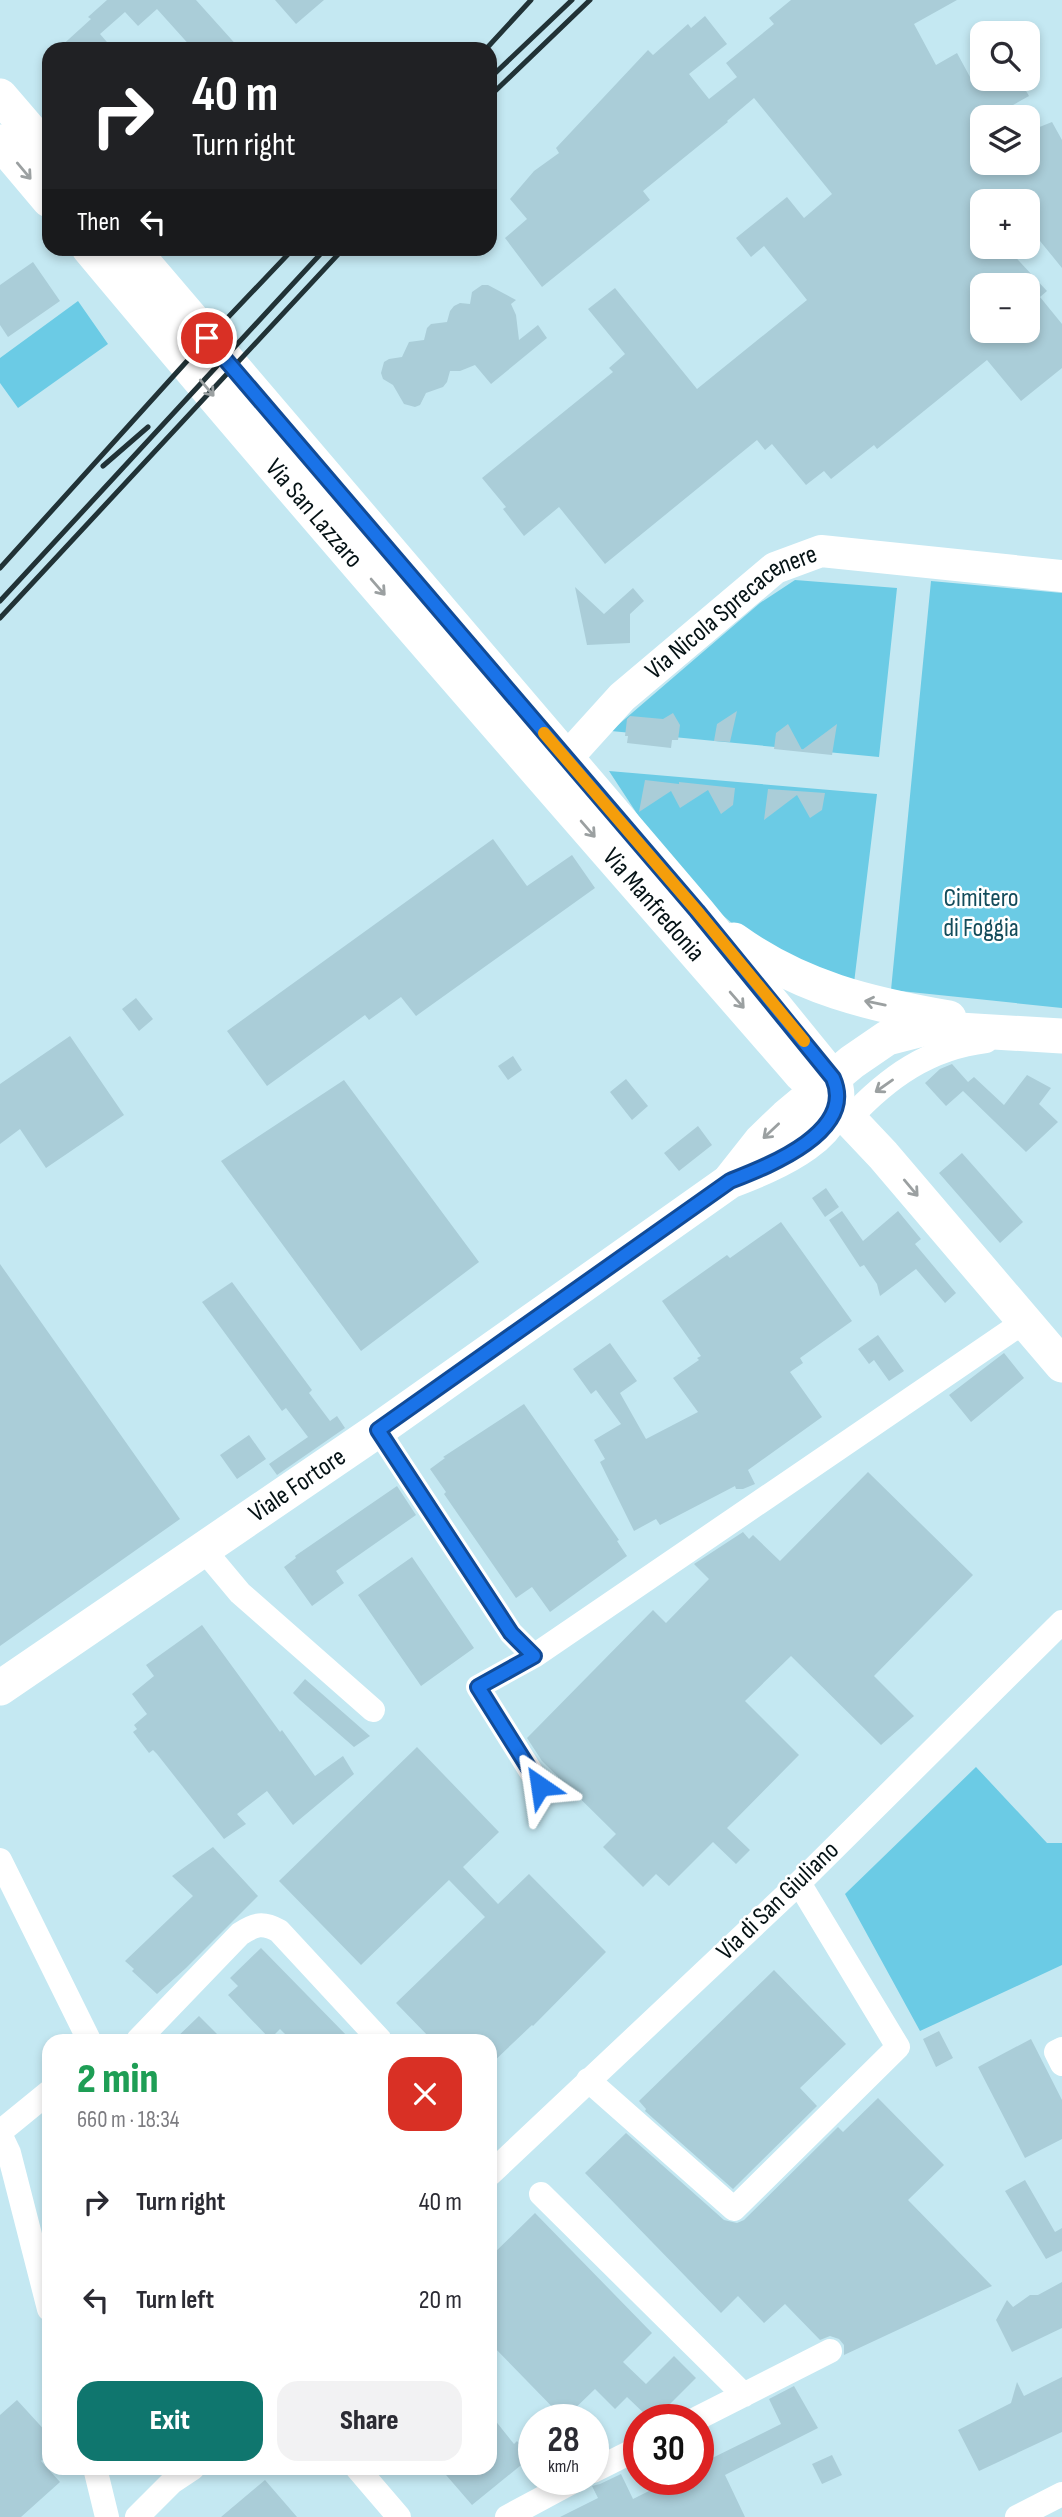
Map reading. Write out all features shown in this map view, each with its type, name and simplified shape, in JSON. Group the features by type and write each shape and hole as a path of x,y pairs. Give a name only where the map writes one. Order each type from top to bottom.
{"main road":[{"path":"0,96 42,145"},
{"path":"0,142 42,192"},
{"name":"Via San Lazzaro","path":"100,256 143,288 554,767"},
{"name":"Via San Lazzaro","path":"133,256 143,288"},
{"name":"Via Manfredonia","path":"554,767 697,911 835,1098 1062,1364"},
{"name":"Via Manfredonia","path":"554,767 801,1074 835,1098"},
{"path":"697,911 736,942 796,978 857,1000 1050,1036"},
{"path":"835,1098 852,1062 887,1038 926,1028 1050,1036"},
{"name":"Viale Fortore","path":"0,1688 378,1430 730,1181 765,1167 817,1136 835,1098"},
{"name":"Viale Fortore","path":"730,1181 761,1141 835,1098"},
{"path":"817,1136 843,1136 883,1155"}],"street":[{"name":"Via Nicola Sprecacenere","path":"554,767 622,697 775,569 821,551 1062,576"},
{"path":"540,1786 478,1687 534,1656 1025,1321"},
{"path":"378,1430 511,1633 534,1656"},
{"path":"204,1549 240,1593 373,1710"},
{"name":"Via di San Giuliano","path":"497,2163 799,1882 1062,1622"},
{"path":"0,1860 86,2034"},
{"path":"588,2080 734,2209 898,2047 799,1882"},
{"path":"144,2034 240,1934 255,1925 267,1924 279,1931 374,2034"},
{"path":"1062,2049 1056,2052 1062,2064"},
{"path":"42,2098 0,2133 9,2153 42,2282"},
{"path":"541,2194 744,2395"},
{"path":"714,2410 830,2351"},
{"path":"97,2475 107,2517"},
{"path":"138,2517 177,2475"},
{"path":"363,2475 400,2517"},
{"path":"1017,2517 1062,2494"},
{"path":"508,2517 548,2495"}],"green space":[{"path":"78,301 108,344 18,408 0,383 0,358"},
{"path":"795,580 897,588 879,757 611,731 760,603"},
{"name":"Cimitero di Foggia","path":"931,581 1062,593 1062,1008 891,990"},
{"path":"609,771 877,794 854,983 775,960 692,889 649,832"},
{"path":"976,1767 1047,1843 1062,1843 1062,1965 920,2031 845,1894"}],"building":[{"path":"107,0 196,0 234,42 187,42 157,9 138,26 125,12 100,34 107,42 66,42 91,19 88,17"},
{"path":"275,0 324,0 296,24"},
{"path":"791,0 957,0 914,24 936,65 957,53 970,77 970,91 1026,91 1029,96 1013,105 970,105 970,175 1040,175 1040,127 1052,122 1062,140 1062,268 1040,241 1040,189 970,189 970,259 1017,259 1030,273 970,273 970,343 1040,343 1040,297 1062,324 1062,368 1021,401 987,360 877,449 874,445 831,479 824,471 806,485 772,444 765,450 757,440 605,564 559,507 524,536 503,509 506,507 482,478 613,372 609,368 625,354 588,309 615,288 697,389 807,300 764,246 751,257 736,238 787,197 804,218 832,194 754,98 643,191 650,200 542,287 505,238 527,219 510,199 534,171 559,153 556,148 648,50 653,55 688,24 691,28 705,16 727,44 689,74 709,99 737,77 726,63 774,24 769,18"},
{"path":"33,262 60,301 8,337 0,325 0,285"},
{"path":"1040,283 1047,291 1040,297"},
{"path":"482,285 488,285 516,300 511,304 516,315 519,340 538,325 547,338 491,384 475,365 460,371 450,371 443,387 426,393 420,405 415,407 404,404 393,385 383,379 381,373 384,362 402,357 409,342 424,340 431,324 447,322 454,306 460,303 470,304 472,292"},
{"path":"575,587 604,614 633,588 644,601 630,614 630,643 587,645"},
{"path":"737,711 730,742 714,741 717,724"},
{"path":"673,713 680,725 678,740 672,740 671,748 627,743 628,736 625,736 627,719 630,716 663,719"},
{"path":"788,724 802,750 837,724 832,755 774,749 776,733"},
{"path":"645,780 735,788 733,805 721,814 708,790 680,808 671,791 639,812"},
{"path":"768,789 825,793 822,810 810,818 797,795 764,820"},
{"path":"493,839 527,886 572,855 595,888 416,1016 401,997 369,1020 365,1015 267,1086 227,1031"},
{"path":"136,998 153,1019 139,1031 122,1009"},
{"path":"70,1036 124,1115 46,1168 20,1129 0,1144 0,1084"},
{"path":"513,1056 522,1070 508,1080 498,1066"},
{"path":"952,1064 968,1082 974,1077 1004,1105 1027,1075 1051,1088 1039,1104 1058,1122 1026,1152 963,1091 946,1106 925,1083 940,1069"},
{"path":"626,1079 648,1106 632,1120 610,1092"},
{"path":"344,1080 479,1262 361,1351 221,1161"},
{"path":"698,1126 712,1145 679,1171 664,1153"},
{"path":"962,1153 1023,1222 1000,1243 939,1173"},
{"path":"826,1188 839,1207 825,1217 812,1198"},
{"path":"842,1211 863,1241 898,1211 921,1239 915,1244 956,1293 945,1303 916,1269 880,1296 877,1284 864,1265 860,1267 829,1220"},
{"path":"781,1222 852,1321 800,1358 803,1363 790,1372 822,1417 748,1470 755,1484 743,1489 736,1489 735,1486 660,1525 656,1519 634,1531 600,1462 605,1459 594,1440 621,1424 596,1390 591,1394 573,1369 610,1343 637,1381 620,1393 646,1439 698,1412 673,1378 701,1356 662,1301 727,1255 730,1258"},
{"path":"0,1264 180,1519 0,1646"},
{"path":"232,1282 312,1390 309,1393 330,1421 337,1416 345,1428 277,1475 269,1464 308,1437 286,1408 282,1411 202,1302"},
{"path":"878,1335 904,1371 889,1381 874,1360 869,1364 858,1349"},
{"path":"1004,1353 1024,1378 971,1422 949,1395"},
{"path":"524,1404 619,1540 617,1541 627,1556 550,1612 532,1587 516,1598 444,1494 446,1492 430,1469 445,1458 443,1457"},
{"path":"249,1435 266,1459 237,1479 220,1455"},
{"path":"868,1472 973,1575 874,1676 914,1716 881,1745 791,1656 745,1701 799,1755 727,1828 750,1850 736,1864 713,1842 669,1886 656,1874 643,1887 603,1847 616,1834 542,1761 527,1738 653,1610 666,1623 709,1579 694,1564 743,1532 749,1539 753,1535 780,1561"},
{"path":"397,1486 416,1515 336,1571 344,1583 312,1606 284,1567 296,1558 295,1556"},
{"path":"412,1557 474,1648 421,1686 358,1595"},
{"path":"202,1625 315,1776 343,1756 354,1774 293,1825 267,1791 237,1814 246,1824 224,1839 157,1754 153,1750 149,1753 133,1732 137,1729 134,1725 147,1714 132,1694 154,1676 146,1665"},
{"path":"305,1679 370,1736 354,1747 300,1700 293,1693"},
{"path":"417,1747 499,1832 463,1867 498,1904 529,1874 606,1952 497,2058 497,2034 426,2034 396,2003 485,1917 449,1880 361,1965 279,1881"},
{"path":"213,1847 258,1896 157,1994 125,1961 193,1896 172,1876"},
{"path":"261,1948 345,2034 285,2034 280,2029 275,2034 265,2034 228,1995 238,1986 230,1978"},
{"path":"774,1970 846,2044 800,2088 817,2106 733,2189 645,2111 639,2101"},
{"path":"199,2016 217,2034 180,2034"},
{"path":"939,2031 953,2058 936,2067 923,2039"},
{"path":"1031,2039 1062,2100 1062,2139 1025,2158 978,2067"},
{"path":"878,2098 944,2165 908,2200 992,2286 844,2355 844,2345 839,2339 830,2336 820,2340 785,2304 764,2323 738,2296 721,2313 585,2173 626,2133 724,2220 737,2223 744,2220 838,2127 843,2132"},
{"path":"1025,2180 1055,2232 1062,2228 1062,2251 1046,2259 1005,2191"},
{"path":"535,2213 652,2333 623,2362 646,2384 674,2356 696,2378 670,2404 634,2404 627,2397 615,2409 595,2389 580,2404 549,2404 497,2350 497,2250"},
{"path":"1062,2282 1062,2328 1012,2352 996,2320 1007,2300 1013,2307 1030,2295 1038,2295"},
{"path":"1062,2377 1062,2432 979,2471 958,2430 1011,2403 1017,2382 1024,2396"},
{"path":"794,2386 818,2428 725,2475 745,2517 560,2517 598,2498 596,2495 609,2495 609,2480 621,2474 623,2495 631,2495 633,2499 641,2495 714,2495 714,2457 781,2424 769,2399"},
{"path":"17,2400 42,2427 42,2475 54,2475 60,2482 21,2517 0,2517 0,2415"},
{"path":"497,2423 514,2444 518,2442 518,2468 472,2505 446,2475 497,2475"},
{"path":"832,2455 842,2475 822,2484 812,2464"},
{"path":"265,2480 297,2517 221,2517"}],"railway":[{"path":"492,42 531,0"},
{"path":"497,71 572,0"},
{"path":"497,89 590,0"},
{"path":"0,568 197,350 286,256"},
{"path":"0,601 319,256"},
{"path":"0,618 337,256"},
{"path":"103,466 148,427"}],"slow traffic":[{"path":"544,733 804,1041"}],"route":[{"path":"207,338 697,911 789,1022 833,1078 838,1089 837,1106 817,1136 765,1167 730,1181 378,1430 511,1633 534,1656 478,1687 540,1786"}]}
